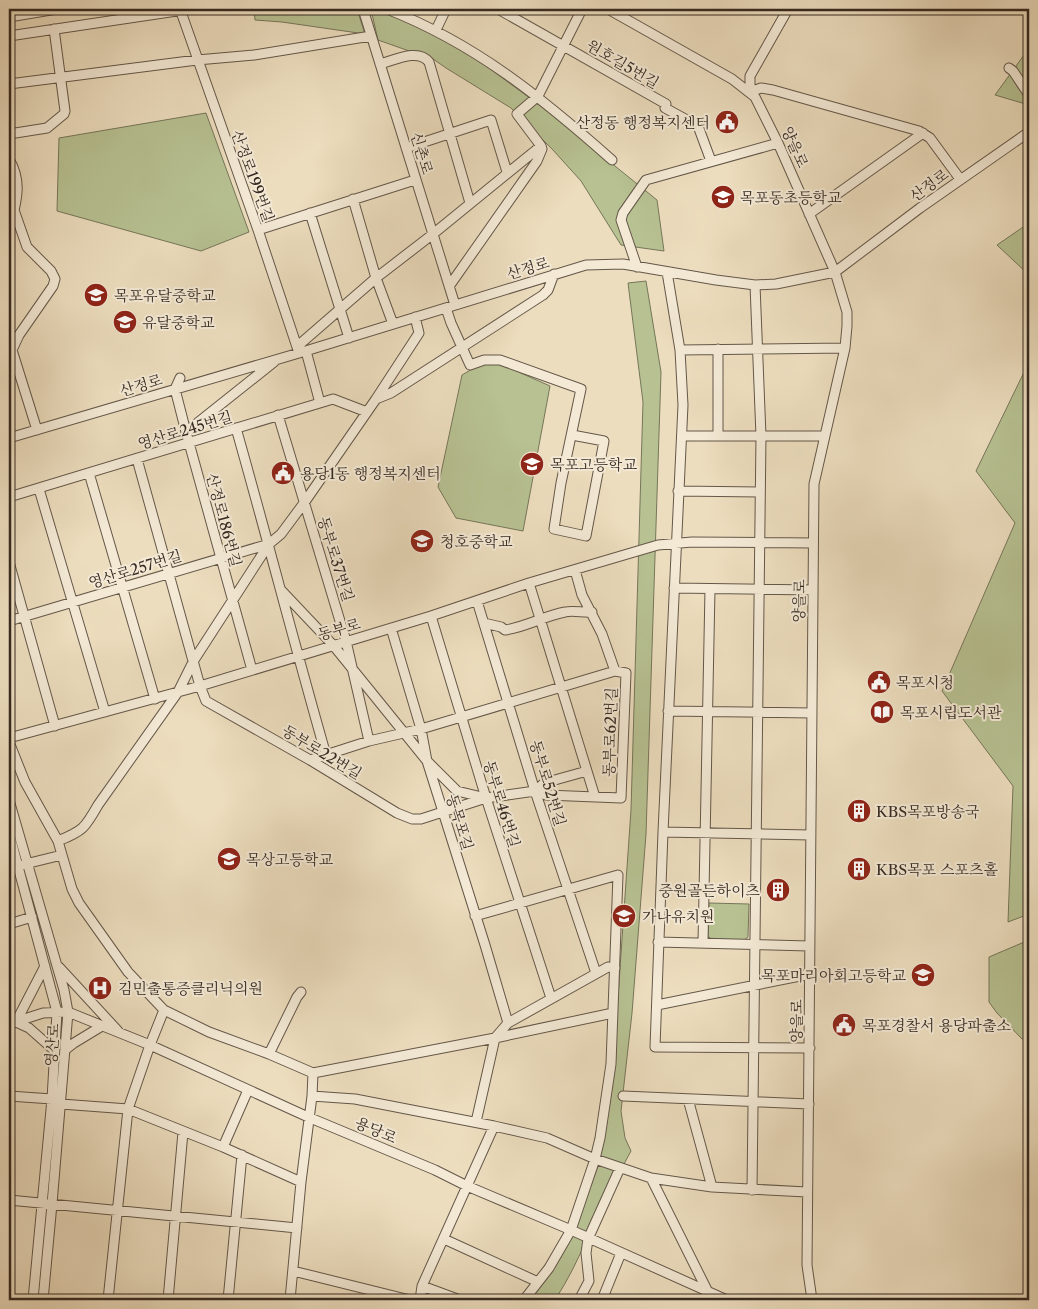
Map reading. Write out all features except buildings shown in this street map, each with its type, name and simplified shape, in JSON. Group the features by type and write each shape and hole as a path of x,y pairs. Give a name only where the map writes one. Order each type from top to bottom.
{"street":[{"path":"9,17 57,9"},
{"path":"9,36 183,9"},
{"name":"산정로199번길","path":"183,9 197,60 320,403"},
{"name":"신촌로","path":"363,9 455,305"},
{"path":"387,9 436,30 464,46 538,96 612,160"},
{"path":"436,30 446,9"},
{"name":"원호길5번길","path":"498,9 666,104 665,108 698,126 711,161"},
{"path":"450,285 537,161 542,149 541,146 518,114 538,96 582,9"},
{"name":"양을로","path":"608,9 732,79 750,92 761,107 835,272 847,312 848,326 844,348 814,484 810,835 810,1048 806,1265 812,1300"},
{"path":"788,9 750,76 750,92 761,88 773,90 926,136 960,179"},
{"path":"9,134 47,128 64,114 54,29"},
{"path":"9,84 197,60 254,55 371,36"},
{"path":"380,64 416,55 424,57 429,62 470,203"},
{"path":"1009,68 1029,95"},
{"path":"406,148 491,120 507,172"},
{"name":"산정로","path":"9,438 303,352 580,267 596,264 623,264 755,285 776,284 835,272 960,179 1029,132"},
{"path":"809,214 926,136"},
{"path":"638,266 621,220 623,213 646,180 778,143"},
{"path":"303,352 300,344 340,308 541,146"},
{"path":"9,159 17,177 17,195 9,232"},
{"path":"258,230 415,180"},
{"path":"353,199 376,278 393,324"},
{"path":"14,210 27,247 51,271 55,279 55,283 18,335 13,353 37,430"},
{"path":"310,213 349,338"},
{"path":"667,272 680,350 683,405 662,832 655,1047 810,1048"},
{"path":"376,399 392,392 543,295 548,290 554,274"},
{"path":"752,1190 760,492 759,349 755,285"},
{"path":"446,308 470,365 484,360 500,360 581,389 561,483 554,529 586,536 604,441 572,435"},
{"path":"58,841 73,835 87,825 98,805 178,692 194,660 269,544 281,534 304,503 419,333 415,317"},
{"path":"9,337 18,335"},
{"path":"680,350 844,348"},
{"path":"718,350 718,436"},
{"path":"186,432 278,359"},
{"path":"175,389 180,378"},
{"name":"산정로186번길","path":"175,389 252,670"},
{"name":"영산로245번길","path":"9,497 333,399 367,412"},
{"name":"동부로37번길","path":"278,415 346,641 369,742"},
{"path":"236,428 269,544 297,656 326,755"},
{"path":"682,436 824,436"},
{"path":"137,459 200,686"},
{"path":"89,473 155,698"},
{"path":"39,488 105,712"},
{"path":"678,491 760,492"},
{"name":"동부로","path":"9,738 200,686 431,616 528,583 650,546 676,543 813,543"},
{"name":"영산로257번길","path":"9,621 269,544"},
{"path":"9,562 55,726"},
{"name":"동부로62번길","path":"575,570 582,595 602,634 615,672 626,673 621,798 595,797"},
{"path":"280,590 333,645 427,761 457,791 486,798 535,791 546,795 595,797 528,583"},
{"path":"674,588 812,590"},
{"path":"703,943 710,588"},
{"name":"동부로52번길","path":"477,601 535,791 596,973"},
{"path":"484,623 501,626 505,630 567,611 592,612"},
{"name":"동부로46번길","path":"431,616 519,904 550,998"},
{"name":"동목포길","path":"391,628 442,813 508,1023"},
{"path":"310,760 615,672"},
{"name":"동부로22번길","path":"200,686 206,701 310,760 402,816 417,819 442,813 486,798"},
{"path":"668,711 811,714"},
{"path":"9,742 25,782 58,841 72,889 79,902 128,972 164,1010 210,1032 313,1073 613,1013"},
{"path":"535,791 544,783 587,771"},
{"name":"영산로","path":"9,800 68,1012 43,1300"},
{"path":"662,832 810,835"},
{"name":"영산로","path":"9,833 13,866 32,917 57,1012 52,1099 32,1300"},
{"path":"13,866 62,855"},
{"path":"475,916 618,875 609,1088 595,1159 571,1230 549,1268 524,1300"},
{"path":"9,924 32,917"},
{"path":"658,942 810,946"},
{"path":"56,965 120,1033"},
{"path":"45,966 12,1023 29,1028 55,1050"},
{"path":"476,1122 495,1038 508,1023 596,973 608,967 615,968"},
{"path":"657,1004 810,974"},
{"path":"269,1054 301,992"},
{"path":"108,1300 128,1109 164,1010"},
{"name":"용당로","path":"12,1023 44,1013 68,1012 150,1045 308,1117 571,1230 710,1295 727,1300"},
{"path":"65,1050 102,1026"},
{"path":"290,1300 313,1073"},
{"path":"223,1147 248,1090"},
{"path":"9,1096 52,1099 61,1104 128,1109 242,1155 301,1182"},
{"path":"312,1096 355,1099 476,1122 547,1138 595,1159 651,1178 712,1187 807,1192"},
{"path":"623,1096 809,1104"},
{"path":"688,1099 712,1187"},
{"path":"420,1300 422,1286 494,1126"},
{"path":"168,1300 183,1132"},
{"path":"228,1300 242,1155"},
{"path":"579,1300 589,1281 586,1253 588,1239 620,1168"},
{"path":"651,1178 710,1295"},
{"path":"9,1200 297,1228"},
{"path":"444,1239 538,1282"},
{"path":"603,1300 621,1253"},
{"path":"293,1271 410,1300"},
{"path":"422,1286 460,1300"}],"green space":[{"path":"357,9 365,34 255,20 254,10"},
{"path":"380,9 446,39 482,63 542,107 657,200 664,251 621,245 581,181 511,108 426,54 412,52 378,40 372,14"},
{"path":"1029,32 1029,105 995,95 1024,55"},
{"path":"206,113 249,232 201,251 57,211 59,138"},
{"path":"1029,223 1029,275 997,245"},
{"path":"646,281 661,372 646,834 632,1013 621,1111 625,1138 631,1151 624,1164 620,1164 599,1155 613,1069 631,810 643,402 628,283"},
{"path":"496,362 550,386 523,531 456,518 438,487 462,375 477,366"},
{"path":"1029,362 1029,914 1008,922 1013,786 942,691 1015,523 976,471"},
{"path":"709,903 749,904 748,937 744,940 712,940 708,936"},
{"path":"1029,940 1029,1038 1022,1039 989,1002 989,957"},
{"path":"602,1165 615,1170 573,1269 555,1300 528,1300 577,1224 598,1166"}],"place":[{"name":"산정동 행정복지센터","path":"727,122"},
{"name":"목포동초등학교","path":"723,197"},
{"name":"목포유달중학교","path":"96,295"},
{"name":"유달중학교","path":"125,322"},
{"name":"목포고등학교","path":"532,464"},
{"name":"용당1동 행정복지센터","path":"283,473"},
{"name":"청호중학교","path":"422,541"},
{"name":"목포시청","path":"879,682"},
{"name":"목포시립도서관","path":"882,712"},
{"name":"KBS목포방송국","path":"859,811"},
{"name":"목상고등학교","path":"229,859"},
{"name":"KBS목포 스포츠홀","path":"859,869"},
{"name":"중원골든하이츠","path":"778,890"},
{"name":"가나유치원","path":"624,916"},
{"name":"목포마리아회고등학교","path":"923,975"},
{"name":"김민출통증클리닉의원","path":"100,988"},
{"name":"목포경찰서 용당파출소","path":"844,1025"}]}
